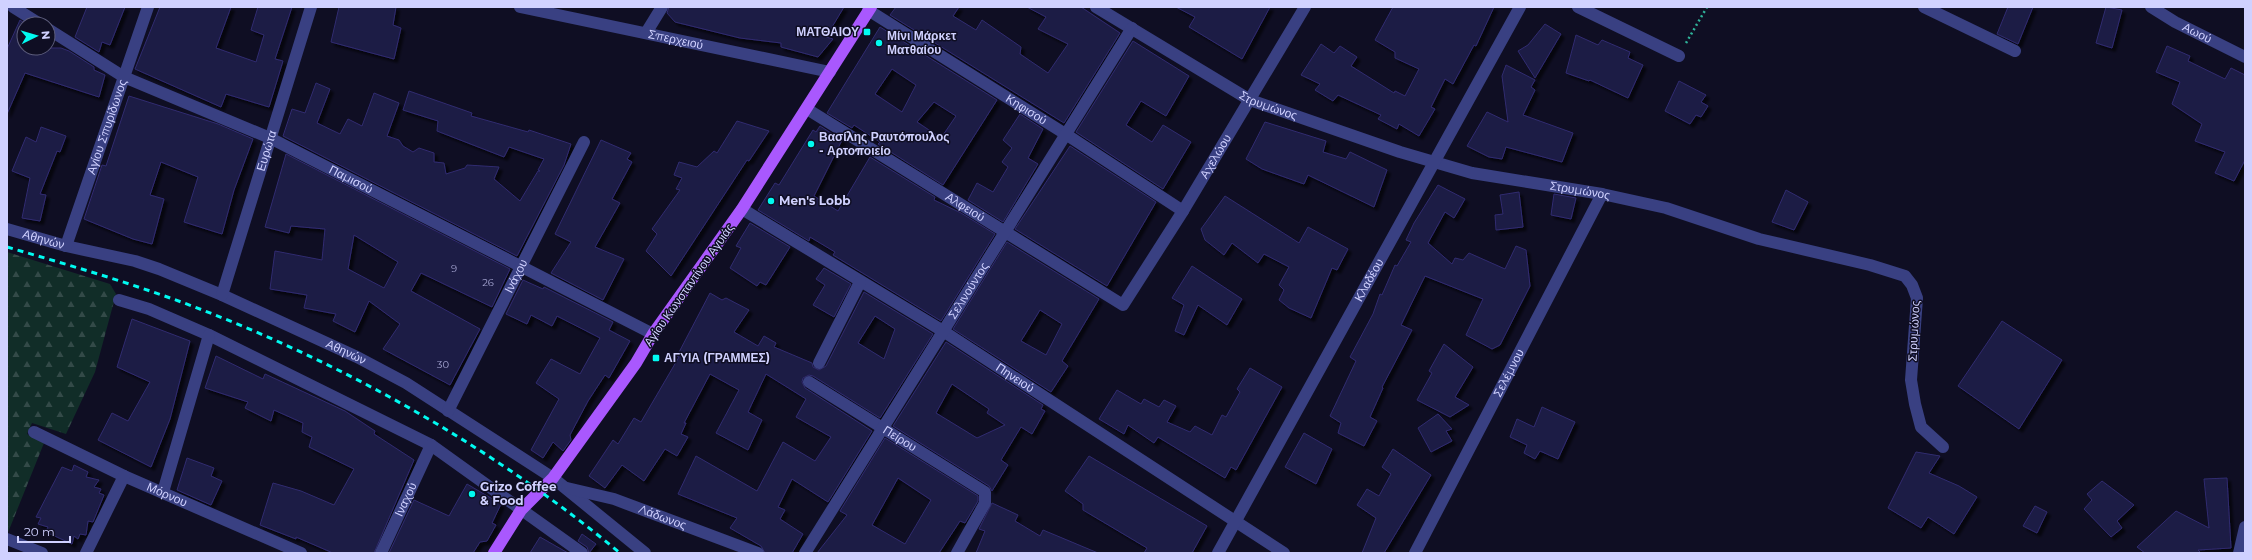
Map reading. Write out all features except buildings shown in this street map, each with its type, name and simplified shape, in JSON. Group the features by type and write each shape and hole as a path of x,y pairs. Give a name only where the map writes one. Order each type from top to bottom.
{"main road":[{"name":"Αγίου Κωνσταντίνου Αγυιάς","path":"494,553 522,510 553,478 636,363 653,334 742,209 807,109 869,9"}],"street":[{"path":"13,7 27,16"},
{"name":"Αγίου Σπυρίδωνος","path":"66,246 148,7"},
{"name":"Ευρώτα","path":"222,295 311,7"},
{"name":"Σπερχειού","path":"520,7 830,72"},
{"path":"646,33 662,7"},
{"name":"Στρυμώνος","path":"1096,7 1250,100 1432,162 1494,177 1602,194 1666,208 1759,239 1870,265 1905,276 1912,284 1917,298 1911,380 1915,404 1921,427 1943,447"},
{"name":"Αχελώου","path":"1123,304 1183,211 1305,7"},
{"name":"Κλαδέου","path":"1218,553 1432,162 1520,7"},
{"path":"1578,7 1679,56"},
{"path":"1924,7 2015,51"},
{"name":"Αωού","path":"2151,7 2181,25 2245,57"},
{"name":"Κηφισού","path":"869,9 1183,211"},
{"name":"Σελινούντος","path":"805,553 1067,135 1132,28"},
{"name":"Παμισού","path":"56,34 124,77 270,138 653,334"},
{"name":"Αλφειού","path":"807,109 1123,304"},
{"name":"Ινάχου","path":"448,411 522,268 584,142"},
{"name":"Σελέμνου","path":"1415,553 1602,194"},
{"name":"Πηνειού","path":"742,209 943,331 1284,553"},
{"name":"Αθηνών","path":"7,229 66,246 135,261 222,295 357,357 406,383 553,478 645,553"},
{"path":"819,363 860,282"},
{"path":"119,300 149,309 209,335 431,445 582,553"},
{"path":"163,492 209,335"},
{"name":"Πείρου","path":"809,382 982,488 987,497 957,553"},
{"name":"Μόρνου","path":"34,432 124,476 301,553"},
{"name":"Ιναχού","path":"381,553 431,445"},
{"path":"86,553 124,476"},
{"name":"Λάδωνος","path":"566,488 614,499 758,553"},
{"path":"2239,553 2245,527"},
{"path":"7,539 42,553"}],"path":[{"path":"1679,56 1707,7"}],"green space":[{"path":"7,252 110,284 116,294 95,372 66,434 32,423 27,434 44,443 7,535"}],"railway":[{"path":"7,247 123,282 192,306 306,354 416,412 470,444 521,478 572,515 620,553"}],"place":[{"name":"ΜΑΤΘΑΙΟΥ","path":"867,32"},
{"name":"Μίνι Μάρκετ Ματθαίου","path":"879,43"},
{"name":"Βασίλης Ραυτόπουλος - Αρτοποιείο","path":"811,144"},
{"name":"Men's Lobb","path":"771,201"},
{"name":"ΑΓΥΙΑ (ΓΡΑΜΜΕΣ)","path":"656,358"},
{"name":"Grizo Coffee & Food","path":"472,494"}]}
